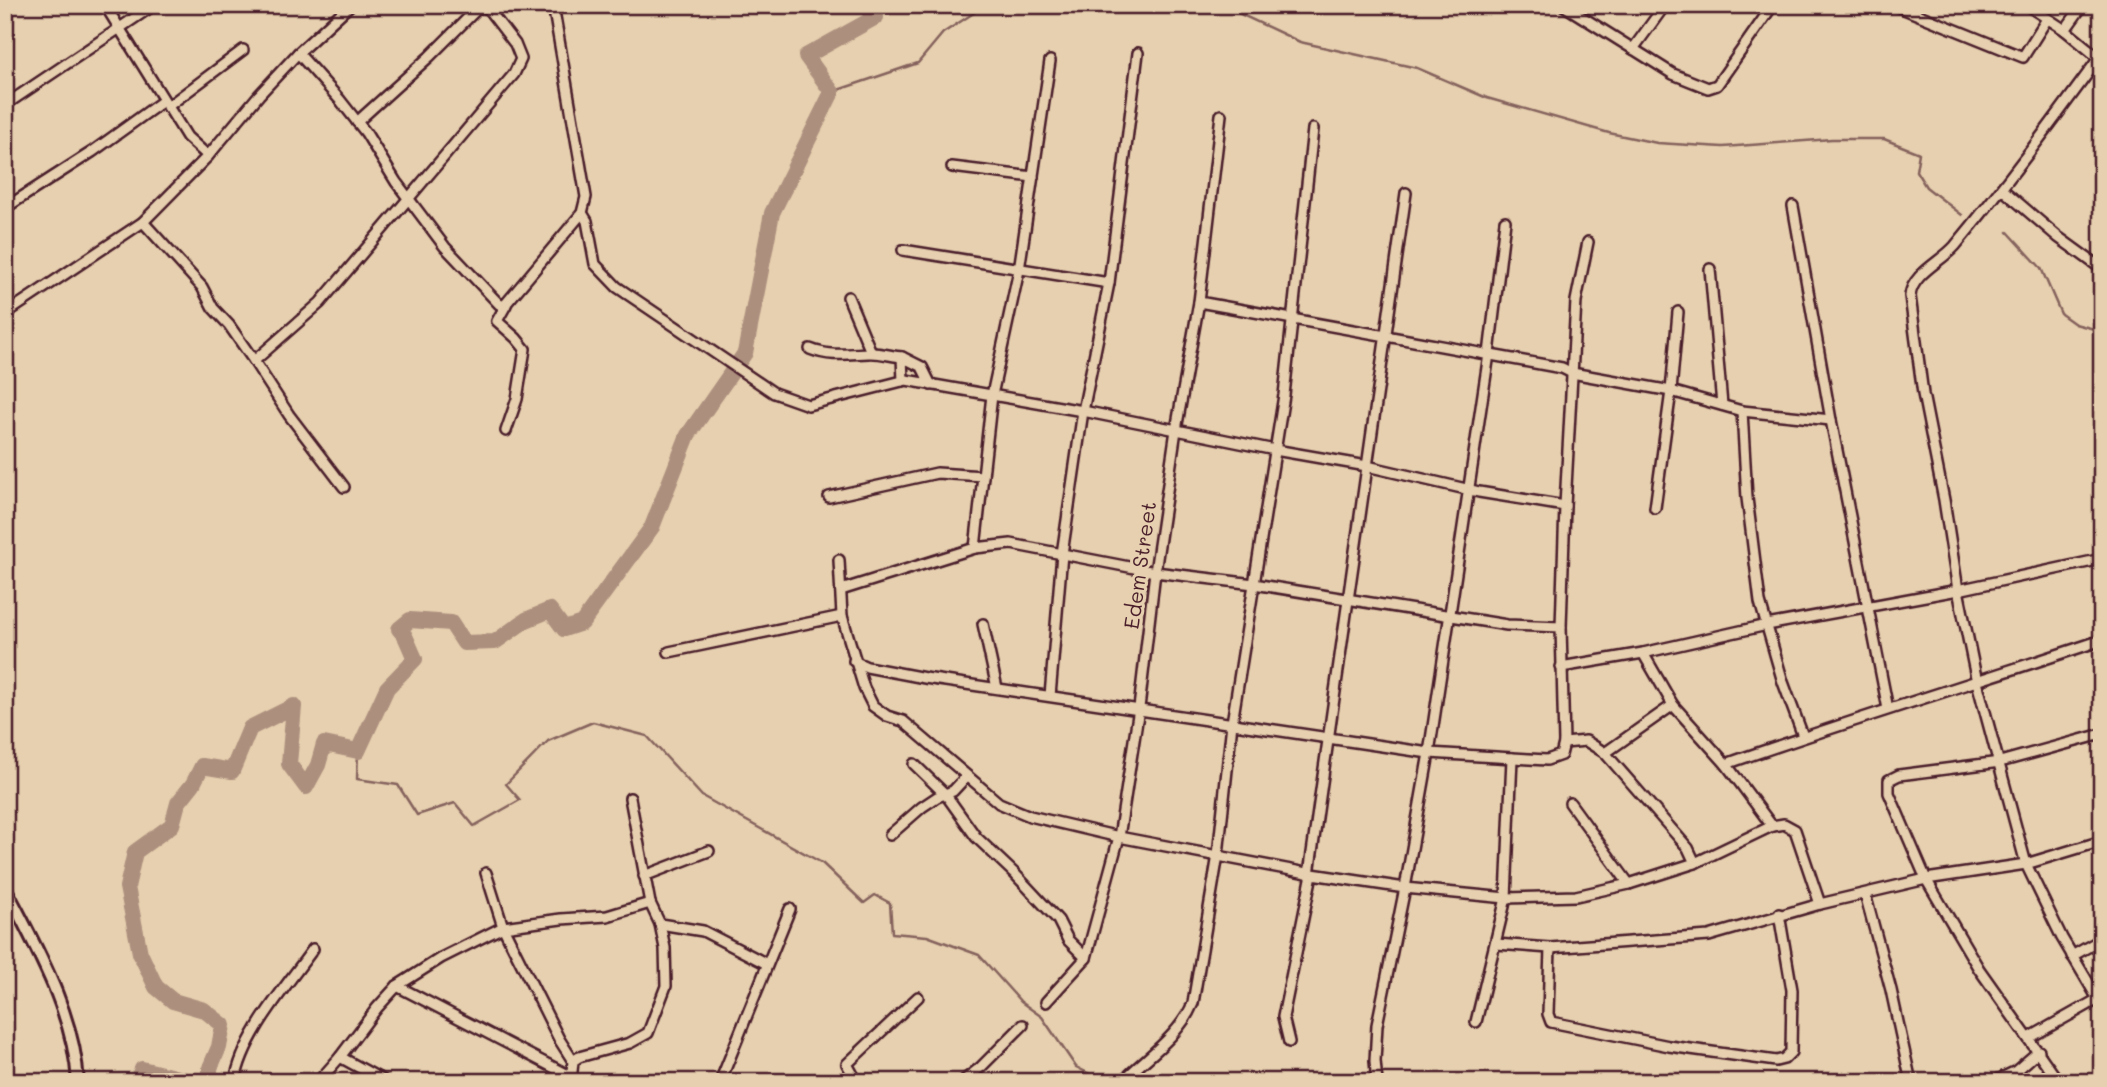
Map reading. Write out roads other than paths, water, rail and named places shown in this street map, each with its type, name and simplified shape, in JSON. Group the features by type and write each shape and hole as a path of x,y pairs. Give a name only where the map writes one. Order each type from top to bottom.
{"street":[{"path":"105,5 187,137 208,156"},
{"path":"5,105 154,5"},
{"path":"6,313 142,222 208,156 259,94 298,53 350,5"},
{"path":"254,361 320,303 513,74 521,59 516,44 483,5 357,122"},
{"path":"506,431 517,399 525,349 497,321 506,305 582,213 586,197 553,5"},
{"path":"1563,5 1673,74 1708,89 1717,85 1773,5"},
{"path":"1633,49 1665,5"},
{"path":"1894,5 2023,57 2047,19"},
{"path":"2027,5 2065,30 2100,59 2002,189 1948,254 1914,282 1910,289 1923,394 1977,682 2026,864 2072,956 2100,998 2029,1038"},
{"path":"2065,30 2083,5"},
{"path":"5,208 243,50"},
{"path":"298,53 341,100 408,198 463,267 499,304 506,305"},
{"path":"1050,696 1062,554 1083,411 1109,283 1138,53"},
{"path":"975,548 992,395 1019,270 1050,61"},
{"name":"Edem Street","path":"1046,1002 1086,958 1119,838 1176,430 1199,302 1221,115"},
{"path":"1128,1076 1180,1027 1193,1003 1218,855 1232,723 1275,450 1313,129"},
{"path":"952,167 1032,177"},
{"path":"2002,189 2058,237 2102,269"},
{"path":"1289,1042 1283,1017 1310,874 1406,193"},
{"path":"1793,206 1831,420 1888,709"},
{"path":"582,213 587,221 595,264 617,287 774,393 808,405 903,381 1083,411 1367,466 1468,490 1565,506"},
{"path":"1377,1082 1377,1025 1429,753 1489,354 1505,221"},
{"path":"142,222 202,287 213,308 229,325 289,415 344,487"},
{"path":"854,661 867,667 925,678 1429,753 1547,760 1556,758 1560,755 1564,743 1561,627 1572,373 1578,288 1588,242"},
{"path":"903,250 1109,283"},
{"path":"1710,269 1722,405"},
{"path":"848,297 871,352"},
{"path":"1199,302 1562,368 1572,373 1671,391 1742,411 1831,420"},
{"path":"1655,508 1671,391 1678,312"},
{"path":"810,349 824,355 871,352 902,357 922,367 931,385"},
{"path":"902,357 903,381"},
{"path":"1742,411 1747,498 1760,602 1783,682 1803,736"},
{"path":"829,497 937,473 983,476"},
{"path":"841,590 975,548 1011,544 1155,572 1254,584 1507,625 1561,627"},
{"path":"1561,667 1643,653 1767,625 1958,590 2102,559"},
{"path":"839,560 842,616 854,661 873,706 887,716 903,721 999,803 1030,816 1119,838 1310,874 1405,888 1506,898 1576,896 1629,884 1695,863 1784,824 1795,830 1819,904"},
{"path":"669,652 842,616"},
{"path":"983,624 997,688"},
{"path":"1726,764 1803,736 2102,640"},
{"path":"1643,653 1673,705 1726,764 1772,827"},
{"path":"1605,753 1673,705"},
{"path":"2059,1082 1979,969 1926,880 1889,793 1889,780 1899,775 2000,762 2102,734"},
{"path":"1564,743 1586,741 1605,753 1688,848 1695,863"},
{"path":"1476,1022 1506,898 1512,758"},
{"path":"914,764 946,795 976,837 1052,913 1074,949 1086,958"},
{"path":"890,835 922,807 937,797 946,795 966,777"},
{"path":"573,1061 584,1055 630,1043 648,1033 666,986 667,968 660,924 650,903 630,798"},
{"path":"1570,803 1629,884"},
{"path":"1496,944 1550,948 1709,936 1819,904 1926,880 2026,864 2102,841"},
{"path":"644,876 709,851"},
{"path":"397,986 572,1080 573,1061 559,1039 503,927 486,873"},
{"path":"5,887 60,1001 75,1052 78,1082"},
{"path":"1865,894 1891,990 1911,1082"},
{"path":"318,1082 397,986 441,958 503,927 607,916 650,903"},
{"path":"720,1082 790,909"},
{"path":"1550,948 1548,1014 1551,1022 1669,1046 1776,1061 1784,1059 1791,1052 1792,990 1779,914"},
{"path":"660,924 703,931 767,964"},
{"path":"2072,956 2102,939"},
{"path":"235,1082 239,1064 257,1029 313,949"},
{"path":"857,1082 848,1065 918,998"},
{"path":"962,1082 990,1059 1023,1025"},
{"path":"1993,1082 2016,1070 2039,1051"},
{"path":"340,1057 386,1082"}],"waterway":[{"path":"210,1082 210,1068 219,1047 223,1025 204,1010 173,1001 156,987 140,953 127,887 135,852 172,825 178,803 193,784 202,766 232,771 250,728 294,706 289,764 306,787 318,765 324,744 358,751 387,688 415,659 399,629 410,620 451,623 464,643 495,642 526,620 550,610 564,629 582,623 652,527 688,435 745,353 772,213 832,92 806,56 876,17 864,5"},
{"path":"832,92 918,63 943,33 986,5"},
{"path":"1221,5 1300,42 1417,68 1487,98 1609,133 1657,143 1723,147 1832,139 1884,139 1919,153 1916,171 1926,187 1962,215"},
{"path":"2008,232 2041,268 2061,314 2075,324 2102,331"},
{"path":"358,751 357,779 398,785 417,815 455,803 474,826 520,800 506,784 548,741 593,722 647,736 702,796 822,863 864,903 875,895 890,903 892,933 927,936 979,955 1021,1002 1042,1017 1076,1067 1106,1082"},
{"path":"136,1082 142,1069 194,1082"}]}
